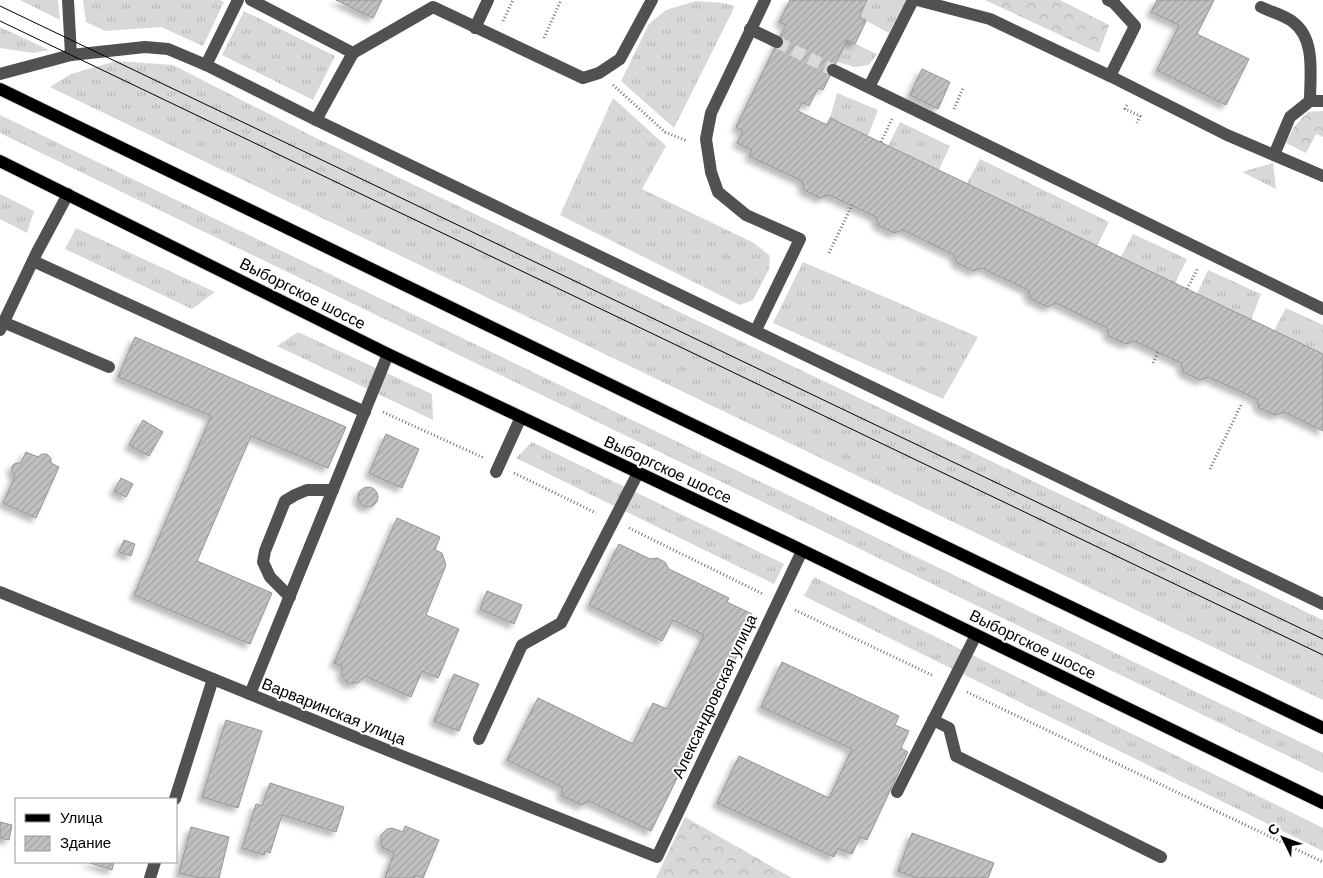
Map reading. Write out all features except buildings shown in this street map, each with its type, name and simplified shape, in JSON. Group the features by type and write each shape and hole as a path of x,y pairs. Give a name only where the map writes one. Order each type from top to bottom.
{"main road":[{"path":"0,89 1323,728"},
{"name":"Выборгское шоссе","path":"0,161 388,354 802,550 1323,803"}],"street":[{"path":"68,0 71,56"},
{"path":"206,65 238,0"},
{"path":"251,0 353,53"},
{"path":"474,28 488,0"},
{"path":"316,120 353,53 433,7 583,78 599,73 620,59 651,0"},
{"path":"869,87 913,0"},
{"path":"918,0 990,19 1110,76 1227,135 1323,176"},
{"path":"756,330 800,239 746,215 718,192 711,172 706,139 711,113 761,1"},
{"path":"1110,76 1135,26 1113,1"},
{"path":"1261,7 1292,21 1304,33 1310,53 1310,101"},
{"path":"750,29 777,42"},
{"path":"0,74 71,56 145,47 168,49 206,65 316,120 1323,604"},
{"path":"833,70 1323,308"},
{"path":"1274,155 1290,117 1310,101 1323,102"},
{"path":"68,194 32,261 2,326 109,367"},
{"path":"32,261 366,408"},
{"path":"250,694 388,354"},
{"path":"498,469 521,417"},
{"path":"479,739 522,645 561,623 638,473"},
{"path":"290,596 270,577 263,562 265,551 285,501 308,490 333,490"},
{"name":"Александровская улица","path":"657,856 802,550"},
{"name":"Варваринская улица","path":"0,592 657,856"},
{"path":"897,792 976,635"},
{"path":"175,798 213,679"},
{"path":"933,720 949,728 956,756 1161,856"},
{"path":"150,878 155,863"}],"path":[{"path":"536,56 561,0"},
{"path":"599,73 665,132 708,150"},
{"path":"881,142 900,102"},
{"path":"1126,109 1140,116 1138,123"},
{"path":"829,253 852,205"},
{"path":"1153,363 1158,352"},
{"path":"1210,469 1241,405"},
{"path":"366,408 613,520 777,601 1323,862"}],"green space":[{"path":"20,0 58,0 60,20"},
{"path":"83,0 220,0 224,2 203,46 161,27 105,31 86,22"},
{"path":"867,0 906,0 889,33 859,17"},
{"path":"985,0 1060,0 1109,25 1099,53"},
{"path":"696,1 735,6 674,128 621,81 649,24 666,10"},
{"path":"244,11 335,56 313,100 222,55"},
{"path":"0,27 49,50 33,53 0,48"},
{"path":"847,40 877,54 869,65 855,67 837,62"},
{"path":"116,61 173,65 312,136 1323,620 1323,700 50,87 71,74"},
{"path":"837,93 878,110 868,136 830,118"},
{"path":"613,98 666,146 642,189 754,243 770,256 769,269 753,300 740,305 560,215"},
{"path":"1323,111 1323,137 1316,134 1306,153 1286,143 1294,127 1308,112"},
{"path":"0,115 1323,753 1323,773 0,133"},
{"path":"900,122 950,146 939,170 888,146"},
{"path":"980,159 1109,222 1097,246 967,183"},
{"path":"1273,163 1276,189 1242,172"},
{"path":"0,194 34,211 27,233 0,219"},
{"path":"76,228 215,292 192,309 65,249"},
{"path":"1133,234 1187,259 1175,283 1121,257"},
{"path":"803,262 978,337 943,399 773,323"},
{"path":"1208,270 1261,294 1251,320 1197,294"},
{"path":"1286,308 1323,325 1323,354 1274,331"},
{"path":"298,332 432,394 433,420 277,346"},
{"path":"532,442 784,564 774,584 516,458"},
{"path":"814,577 1323,828 1323,851 804,596"},
{"path":"685,817 792,878 656,878"}],"tunnel":[{"path":"777,42 833,70"}],"tram line":[{"path":"0,6 1323,639"},
{"path":"0,21 1323,655"}]}
